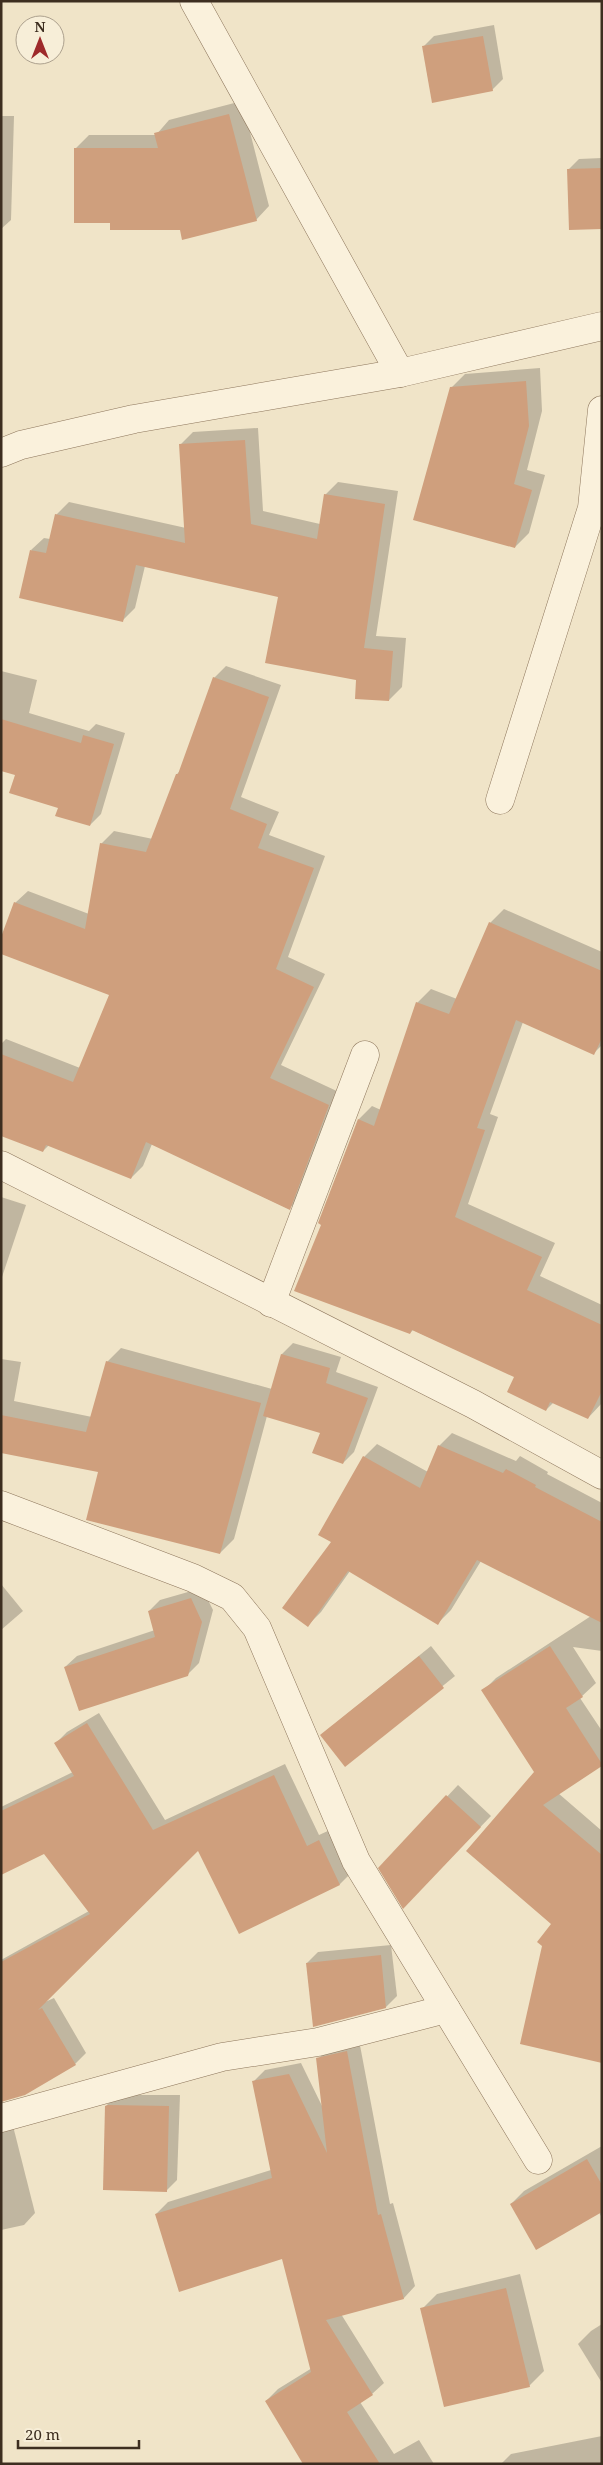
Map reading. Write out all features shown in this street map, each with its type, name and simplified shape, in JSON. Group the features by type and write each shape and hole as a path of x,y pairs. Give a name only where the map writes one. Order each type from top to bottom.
{"street":[{"path":"194,1 400,373"},
{"path":"1,453 21,445 134,419 400,373 602,326"},
{"path":"500,800 592,508 602,410"},
{"path":"271,1304 365,1055"},
{"path":"1,1165 271,1304 473,1404 602,1475"},
{"path":"1,1505 193,1578 232,1598 257,1628 356,1862 538,2160"},
{"path":"1,2118 222,2057 318,2042 446,2009"}],"building":[{"path":"483,36 493,91 432,103 422,46"},
{"path":"229,114 257,221 182,240 180,230 110,230 110,223 74,223 74,148 158,148 154,133"},
{"path":"602,168 602,229 569,230 567,169"},
{"path":"526,381 529,426 514,484 532,490 515,548 413,520 450,387"},
{"path":"245,440 251,524 317,539 324,494 385,504 364,648 393,651 389,701 355,699 356,680 265,663 278,597 136,565 123,622 19,598 30,550 46,553 55,514 185,543 179,444"},
{"path":"213,677 269,697 230,809 267,824 258,848 314,868 276,969 314,987 270,1078 329,1105 290,1210 146,1142 131,1179 46,1145 43,1152 1,1136 1,1054 73,1082 109,995 1,954 1,937 14,902 85,929 100,843 146,852 176,774 178,774"},
{"path":"1,719 81,743 83,735 114,744 90,826 55,816 58,808 9,793 15,775 1,771"},
{"path":"489,922 602,971 602,1038 594,1055 516,1020 477,1128 485,1130 455,1217 542,1257 527,1290 602,1325 602,1391 588,1419 550,1402 546,1411 507,1392 514,1377 412,1330 410,1334 294,1291 321,1225 318,1223 358,1119 374,1126 416,1002 449,1014"},
{"path":"281,1354 330,1368 326,1383 368,1398 343,1464 312,1453 320,1433 263,1416"},
{"path":"106,1361 261,1403 220,1554 86,1520 98,1472 1,1453 1,1415 86,1432"},
{"path":"438,1445 503,1473 506,1469 536,1485 535,1487 602,1522 602,1623 477,1560 438,1625 348,1571 308,1627 282,1608 331,1542 318,1535 363,1456 420,1488"},
{"path":"191,1598 202,1622 188,1676 79,1711 64,1667 155,1637 148,1611"},
{"path":"550,1646 583,1697 566,1708 602,1764 602,1766 543,1805 602,1855 602,2063 520,2044 542,1946 537,1942 551,1924 466,1851 534,1772 481,1690"},
{"path":"419,1656 444,1688 345,1767 320,1735"},
{"path":"87,1723 153,1830 274,1775 307,1846 319,1840 340,1885 239,1934 198,1851 38,2010 42,2008 76,2065 25,2095 1,2102 1,1962 90,1914 44,1854 1,1875 1,1811 74,1776 54,1743"},
{"path":"446,1795 481,1827 403,1909 378,1868"},
{"path":"381,1955 386,2008 313,2027 306,1963"},
{"path":"347,2051 378,2215 381,2214 404,2299 326,2320 373,2395 347,2412 380,2464 303,2464 265,2401 311,2372 282,2259 179,2292 155,2214 272,2178 252,2081 289,2074 327,2153 316,2058"},
{"path":"105,2106 169,2106 167,2192 103,2190"},
{"path":"587,2159 602,2185 602,2212 536,2250 510,2204"},
{"path":"506,2288 530,2387 444,2407 420,2308"}]}
